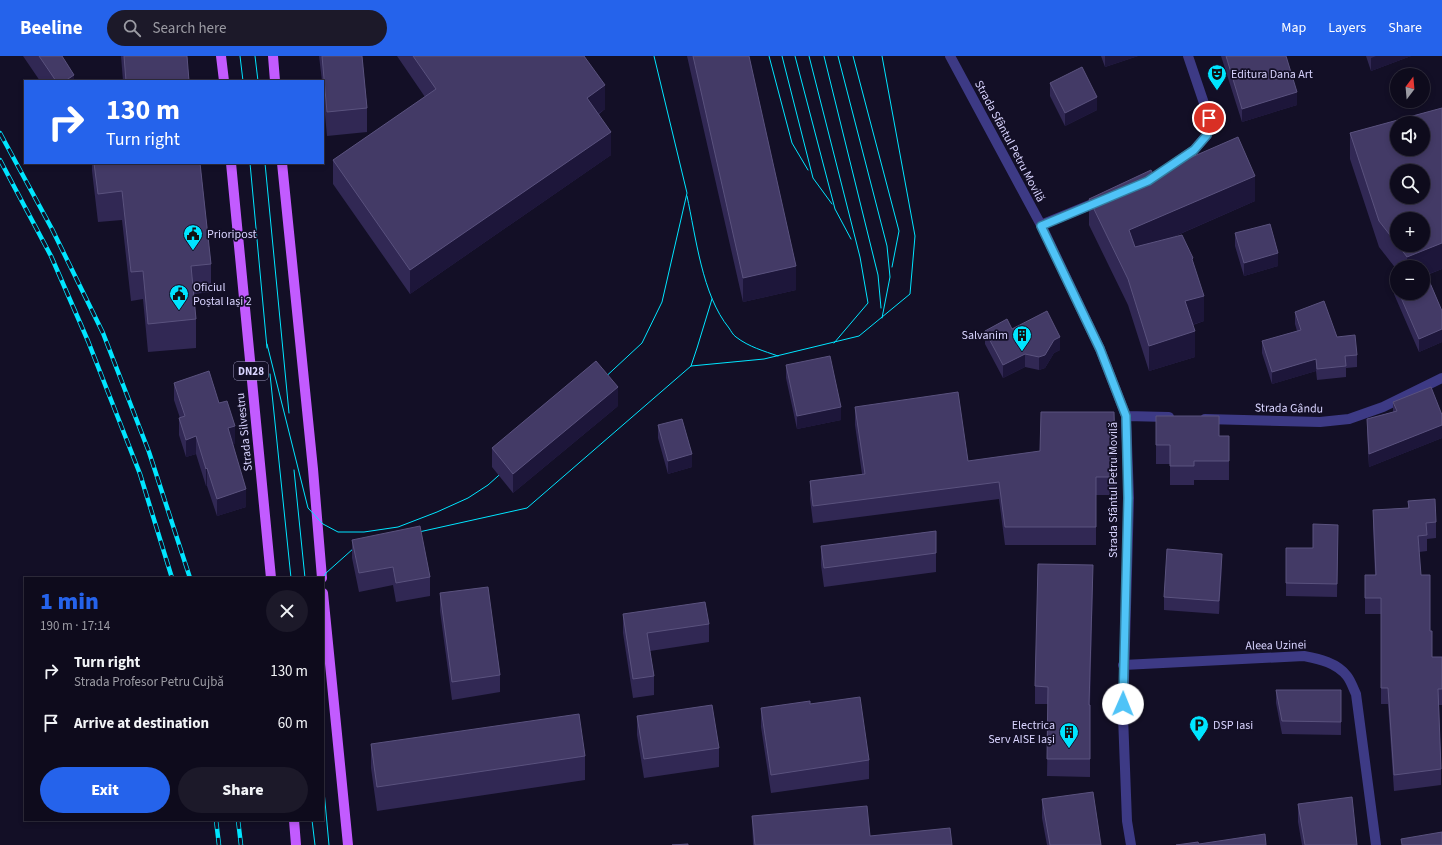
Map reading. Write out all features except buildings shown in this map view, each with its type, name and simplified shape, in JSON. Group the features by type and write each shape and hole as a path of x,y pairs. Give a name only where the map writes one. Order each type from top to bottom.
{"main road":[{"path":"221,56 224,80"},
{"path":"273,56 275,80"},
{"name":"Strada Silvestru","path":"231,164 271,577"},
{"path":"282,164 313,469 322,577"},
{"path":"324,603 348,845"},
{"path":"294,821 296,845"}],"street":[{"name":"Strada Sfântul Petru Movilă","path":"950,56 1041,226 1100,349 1126,416 1128,498 1123,716 1127,821 1131,845"},
{"path":"1148,181 1194,150 1207,135 1209,118 1188,56"},
{"path":"1041,226 1112,196"},
{"name":"Strada Gându","path":"1196,418 1320,422 1349,420 1383,407 1442,378"},
{"path":"1126,416 1181,418"},
{"name":"Aleea Uzinei","path":"1124,665 1304,656 1322,659 1334,664 1347,676 1356,694 1376,845"}],"tram line":[{"path":"240,56 243,80"},
{"path":"255,56 258,80"},
{"path":"600,382 642,343 662,302 687,193 654,56"},
{"path":"769,56 792,143 808,170"},
{"path":"782,56 813,178 832,204"},
{"path":"795,56 835,209 851,239"},
{"path":"809,56 860,257 868,303 834,343"},
{"path":"824,56 878,275 881,308"},
{"path":"838,56 887,246 890,277 882,318"},
{"path":"853,56 899,231 892,267"},
{"path":"410,534 527,508 691,366 764,359 859,336 910,294 915,236 882,56"},
{"path":"250,164 267,348"},
{"path":"265,164 289,413"},
{"path":"687,196 701,265 712,299 720,315 736,337 751,346 778,356"},
{"path":"691,366 712,299"},
{"path":"267,344 308,508 323,524 338,532 364,532 398,527 468,498 488,485 507,468"},
{"path":"270,374 291,577"},
{"path":"294,470 305,577"},
{"path":"324,577 326,573 354,548 363,545"},
{"path":"324,791 329,845"},
{"path":"312,821 315,845"}],"railway":[{"path":"0,133 52,229 103,333 149,452 190,577"},
{"path":"0,160 51,256 88,341 140,474 172,577"},
{"path":"216,821 219,845"},
{"path":"238,821 241,845"}],"place":[{"name":"Editura Dana Art","path":"1217,91"},
{"name":"Prioripost","path":"193,251"},
{"name":"Oficiul Poștal Iași 2","path":"179,311"},
{"name":"Salvanim","path":"1022,352"},
{"name":"DSP Iasi","path":"1199,742"},
{"name":"Electrica Serv AISE Iași","path":"1069,749"}],"route":[{"path":"1123,704 1128,498 1126,416 1100,349 1041,226 1148,181 1194,150 1207,135 1209,118"}]}
